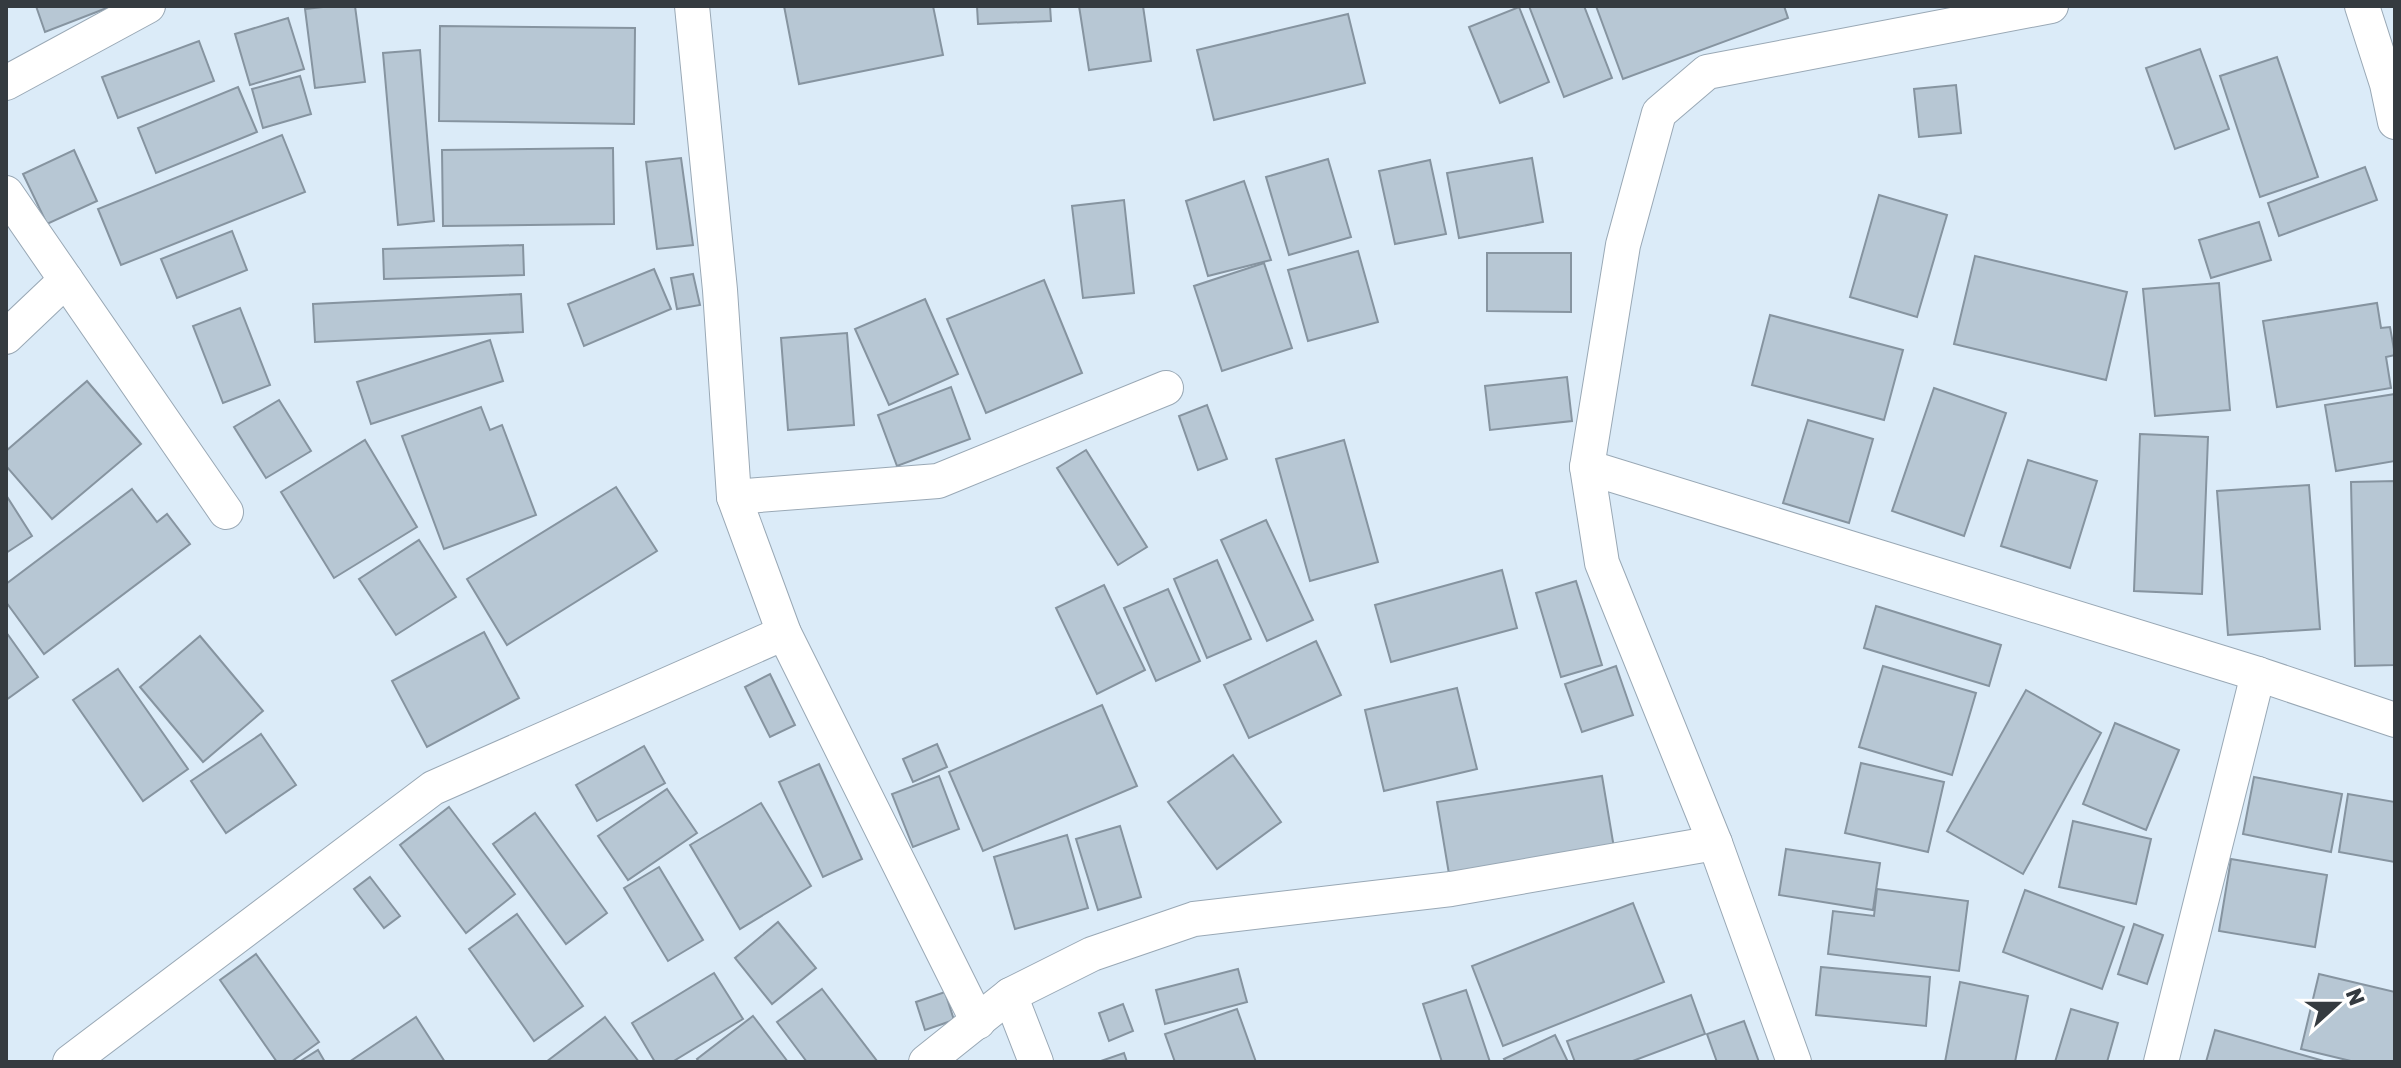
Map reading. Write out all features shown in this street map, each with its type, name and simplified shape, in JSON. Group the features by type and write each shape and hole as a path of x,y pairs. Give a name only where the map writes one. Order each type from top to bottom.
{"street":[{"path":"6,83 148,6"},
{"path":"692,6 720,290 734,497 784,633 978,1022"},
{"path":"1794,1062 1715,843 1602,563 1587,467 1623,245 1659,113 1707,72 2051,6"},
{"path":"2362,6 2387,84 2395,122"},
{"path":"6,193 226,512"},
{"path":"6,337 66,280"},
{"path":"734,497 938,481 1166,388"},
{"path":"1587,467 2258,674 2395,720"},
{"path":"70,1062 433,788 784,633"},
{"path":"2161,1062 2258,674"},
{"path":"926,1062 1010,995 1092,954 1194,919 1451,889 1715,843"},
{"path":"1010,995 1036,1062"}],"building":[{"path":"36,6 112,6 45,32"},
{"path":"355,6 365,82 315,88 305,9"},
{"path":"784,6 933,6 943,55 799,84"},
{"path":"977,6 1050,6 1051,21 978,24"},
{"path":"1079,6 1143,6 1151,61 1089,70"},
{"path":"1529,6 1584,6 1612,78 1564,97"},
{"path":"1596,6 1784,6 1788,18 1623,79"},
{"path":"1519,7 1549,82 1500,103 1469,27"},
{"path":"1348,14 1365,83 1214,120 1197,50"},
{"path":"288,18 304,69 250,85 235,34"},
{"path":"440,26 635,28 634,124 439,121"},
{"path":"199,41 214,81 118,118 102,77"},
{"path":"2200,49 2229,129 2175,149 2146,68"},
{"path":"420,50 434,221 398,225 383,53"},
{"path":"2277,57 2318,177 2260,197 2220,76"},
{"path":"300,76 311,114 263,128 252,89"},
{"path":"1956,85 1961,133 1919,137 1914,89"},
{"path":"238,87 257,132 156,173 138,128"},
{"path":"282,135 305,192 121,265 98,209"},
{"path":"613,148 614,224 443,226 442,150"},
{"path":"74,150 97,201 47,224 23,174"},
{"path":"681,158 693,245 657,249 646,162"},
{"path":"1532,158 1543,222 1459,238 1447,173"},
{"path":"1328,159 1351,237 1289,255 1266,177"},
{"path":"1430,160 1446,234 1395,244 1379,171"},
{"path":"2365,167 2377,200 2279,236 2268,203"},
{"path":"1244,181 1271,260 1208,276 1186,201"},
{"path":"1879,195 1947,215 1917,317 1850,297"},
{"path":"1124,200 1134,293 1083,298 1072,206"},
{"path":"2259,222 2271,260 2211,278 2199,240"},
{"path":"232,231 247,270 177,298 161,259"},
{"path":"523,245 524,275 384,279 383,249"},
{"path":"1358,251 1378,322 1308,341 1288,270"},
{"path":"1487,253 1571,253 1571,312 1487,311"},
{"path":"1975,256 2127,292 2106,380 1954,344"},
{"path":"1264,263 1292,348 1222,371 1194,286"},
{"path":"654,269 671,309 584,346 568,304"},
{"path":"693,274 700,305 677,309 671,278"},
{"path":"1044,280 1082,373 986,413 947,319"},
{"path":"2219,283 2230,410 2155,416 2143,289"},
{"path":"521,294 523,332 315,342 313,304"},
{"path":"925,299 958,374 889,405 855,329"},
{"path":"2377,303 2381,328 2390,327 2395,355 2386,357 2391,388 2277,407 2263,321"},
{"path":"240,308 270,385 223,403 193,326"},
{"path":"1770,315 1903,350 1884,420 1752,385"},
{"path":"847,333 854,425 788,430 781,338"},
{"path":"490,340 503,381 371,424 357,382"},
{"path":"1567,377 1572,421 1490,430 1485,386"},
{"path":"87,381 141,444 52,519 6,466 6,451"},
{"path":"951,387 970,439 897,466 878,415"},
{"path":"1934,388 2006,413 1964,536 1892,511"},
{"path":"2395,394 2395,461 2336,471 2325,405"},
{"path":"279,400 311,451 266,478 234,427"},
{"path":"1207,405 1227,459 1198,470 1179,416"},
{"path":"481,407 490,430 502,425 536,515 444,549 402,436"},
{"path":"1808,420 1873,439 1849,523 1783,503"},
{"path":"2140,434 2208,437 2202,594 2134,591"},
{"path":"365,440 417,527 334,578 281,492"},
{"path":"1344,440 1378,562 1310,581 1276,459"},
{"path":"1086,450 1147,547 1118,565 1057,468"},
{"path":"2028,460 2097,481 2070,568 2001,546"},
{"path":"2395,481 2395,665 2355,666 2351,482"},
{"path":"2309,485 2320,629 2228,635 2217,491"},
{"path":"616,487 657,551 507,645 467,579"},
{"path":"132,489 157,522 167,514 190,544 44,654 6,602 6,584"},
{"path":"6,495 32,536 6,553"},
{"path":"1266,520 1313,620 1267,641 1221,540"},
{"path":"419,540 456,597 396,635 359,579"},
{"path":"1217,560 1251,639 1207,658 1174,579"},
{"path":"1502,570 1517,628 1391,662 1375,605"},
{"path":"1576,581 1602,665 1561,677 1536,593"},
{"path":"1104,585 1145,670 1097,694 1056,608"},
{"path":"1168,589 1200,661 1156,681 1124,608"},
{"path":"1876,606 2001,645 1989,686 1864,648"},
{"path":"6,632 38,677 6,700"},
{"path":"484,632 519,698 427,747 392,681"},
{"path":"200,636 263,711 203,762 140,687"},
{"path":"1316,641 1341,695 1249,738 1224,685"},
{"path":"1616,666 1633,715 1582,732 1565,684"},
{"path":"1883,666 1976,693 1952,775 1859,747"},
{"path":"118,669 188,769 143,801 73,700"},
{"path":"770,674 795,725 770,737 745,687"},
{"path":"1457,688 1477,769 1384,791 1365,710"},
{"path":"2026,690 2101,733 2023,874 1947,831"},
{"path":"1102,705 1137,786 983,851 949,772"},
{"path":"2115,723 2179,750 2146,830 2083,804"},
{"path":"261,734 296,785 226,833 191,781"},
{"path":"937,744 947,767 913,782 903,759"},
{"path":"644,746 665,783 597,821 576,785"},
{"path":"1233,755 1281,822 1217,869 1168,802"},
{"path":"1861,763 1944,782 1928,852 1845,833"},
{"path":"819,764 862,859 823,877 779,782"},
{"path":"939,776 959,829 913,847 892,794"},
{"path":"1602,776 1614,848 1449,874 1437,802"},
{"path":"2254,777 2342,794 2331,852 2243,834"},
{"path":"667,789 697,833 628,880 598,836"},
{"path":"2348,794 2395,802 2395,862 2339,852"},
{"path":"761,803 811,886 740,929 690,845"},
{"path":"449,807 515,894 466,933 400,845"},
{"path":"535,813 607,913 566,944 493,844"},
{"path":"2073,821 2151,839 2136,904 2059,887"},
{"path":"1120,826 1141,897 1098,910 1076,839"},
{"path":"1067,835 1088,908 1015,929 994,857"},
{"path":"1786,849 1880,863 1873,910 1779,895"},
{"path":"2231,859 2327,875 2315,947 2219,931"},
{"path":"659,867 703,940 668,961 624,888"},
{"path":"370,877 400,916 384,928 354,889"},
{"path":"1877,889 1968,901 1959,971 1828,954 1833,911 1874,916"},
{"path":"2025,890 2124,927 2102,989 2003,952"},
{"path":"1633,903 1664,982 1503,1046 1472,966"},
{"path":"517,914 583,1006 534,1041 469,949"},
{"path":"778,922 816,968 772,1004 735,958"},
{"path":"2134,924 2163,935 2147,984 2118,974"},
{"path":"256,954 319,1042 291,1062 277,1062 220,980"},
{"path":"1821,967 1930,977 1926,1026 1816,1015"},
{"path":"1238,969 1247,1002 1165,1024 1156,990"},
{"path":"714,973 743,1019 672,1062 655,1062 632,1023"},
{"path":"2319,974 2395,992 2395,1062 2355,1062 2301,1049"},
{"path":"1960,982 2028,996 2015,1062 1945,1062"},
{"path":"822,989 877,1061 807,1062 777,1022"},
{"path":"1466,990 1490,1062 1442,1062 1423,1004"},
{"path":"945,992 954,1020 925,1030 916,1002"},
{"path":"1691,995 1705,1034 1630,1062 1575,1062 1567,1041"},
{"path":"1123,1004 1133,1031 1109,1041 1099,1013"},
{"path":"1237,1009 1256,1062 1175,1062 1165,1034"},
{"path":"2071,1009 2118,1023 2107,1062 2055,1062"},
{"path":"753,1016 788,1062 699,1062 697,1059"},
{"path":"416,1017 445,1062 349,1062"},
{"path":"605,1017 639,1062 546,1062"},
{"path":"1744,1021 1759,1062 1717,1062 1707,1034"},
{"path":"2215,1030 2324,1061 2324,1062 2206,1062"},
{"path":"1555,1035 1568,1062 1506,1062 1504,1059"},
{"path":"318,1050 325,1062 299,1062"},
{"path":"1124,1053 1127,1062 1098,1062"}]}
